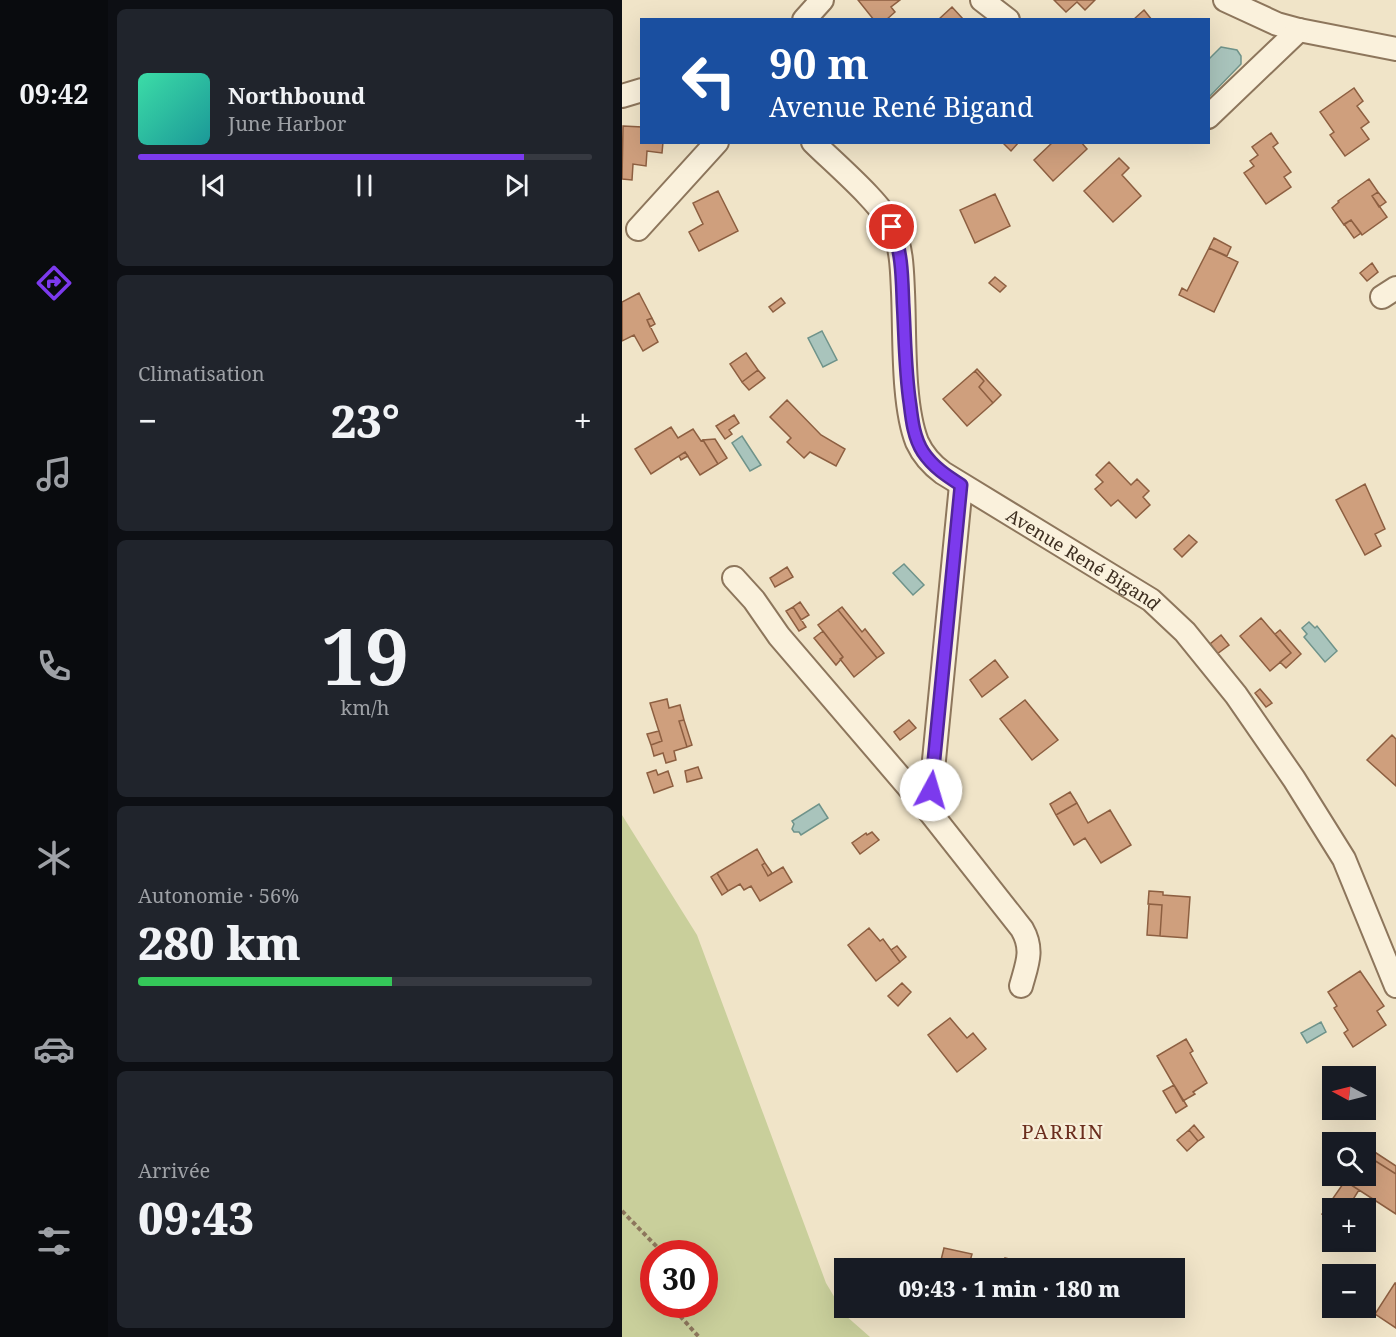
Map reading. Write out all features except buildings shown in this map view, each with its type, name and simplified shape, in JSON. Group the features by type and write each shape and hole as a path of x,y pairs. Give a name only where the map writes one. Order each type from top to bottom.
{"street":[{"path":"806,18 822,0"},
{"path":"982,0 1005,18"},
{"path":"1225,0 1277,24 1396,49"},
{"path":"1210,115 1298,30"},
{"path":"622,96 640,91"},
{"path":"638,229 715,144"},
{"name":"Avenue René Bigand","path":"815,144 887,216 898,243 902,263 906,376 912,422 917,441 924,453 934,466 961,485 1151,600 1185,632 1236,695 1294,779 1344,859 1396,987"},
{"path":"929,811 961,485"},
{"path":"734,578 754,600 779,636 929,811 1028,940 1029,954 1021,986"}],"path":[{"path":"622,1211 650,1240"},
{"path":"681,1318 698,1337"}],"green space":[{"path":"622,815 697,935 826,1283 834,1296 834,1318 848,1318 870,1337 622,1337"}],"water":[{"path":"1221,47 1237,50 1241,56 1241,64 1210,96 1210,58"},
{"path":"822,331 837,360 823,367 808,338"},
{"path":"742,436 761,465 750,471 732,443"},
{"path":"904,564 924,585 913,595 893,573"},
{"path":"1309,622 1315,628 1317,626 1337,651 1325,662 1304,637 1307,634 1302,628"},
{"path":"819,804 828,818 801,835 799,832 794,832 792,821"},
{"path":"1321,1022 1326,1032 1307,1043 1301,1033"}],"district":[{"name":"PARRIN","path":"1063,1131"}],"route":[{"path":"892,227 901,253 906,376 917,441 934,466 961,485 931,790"}]}
